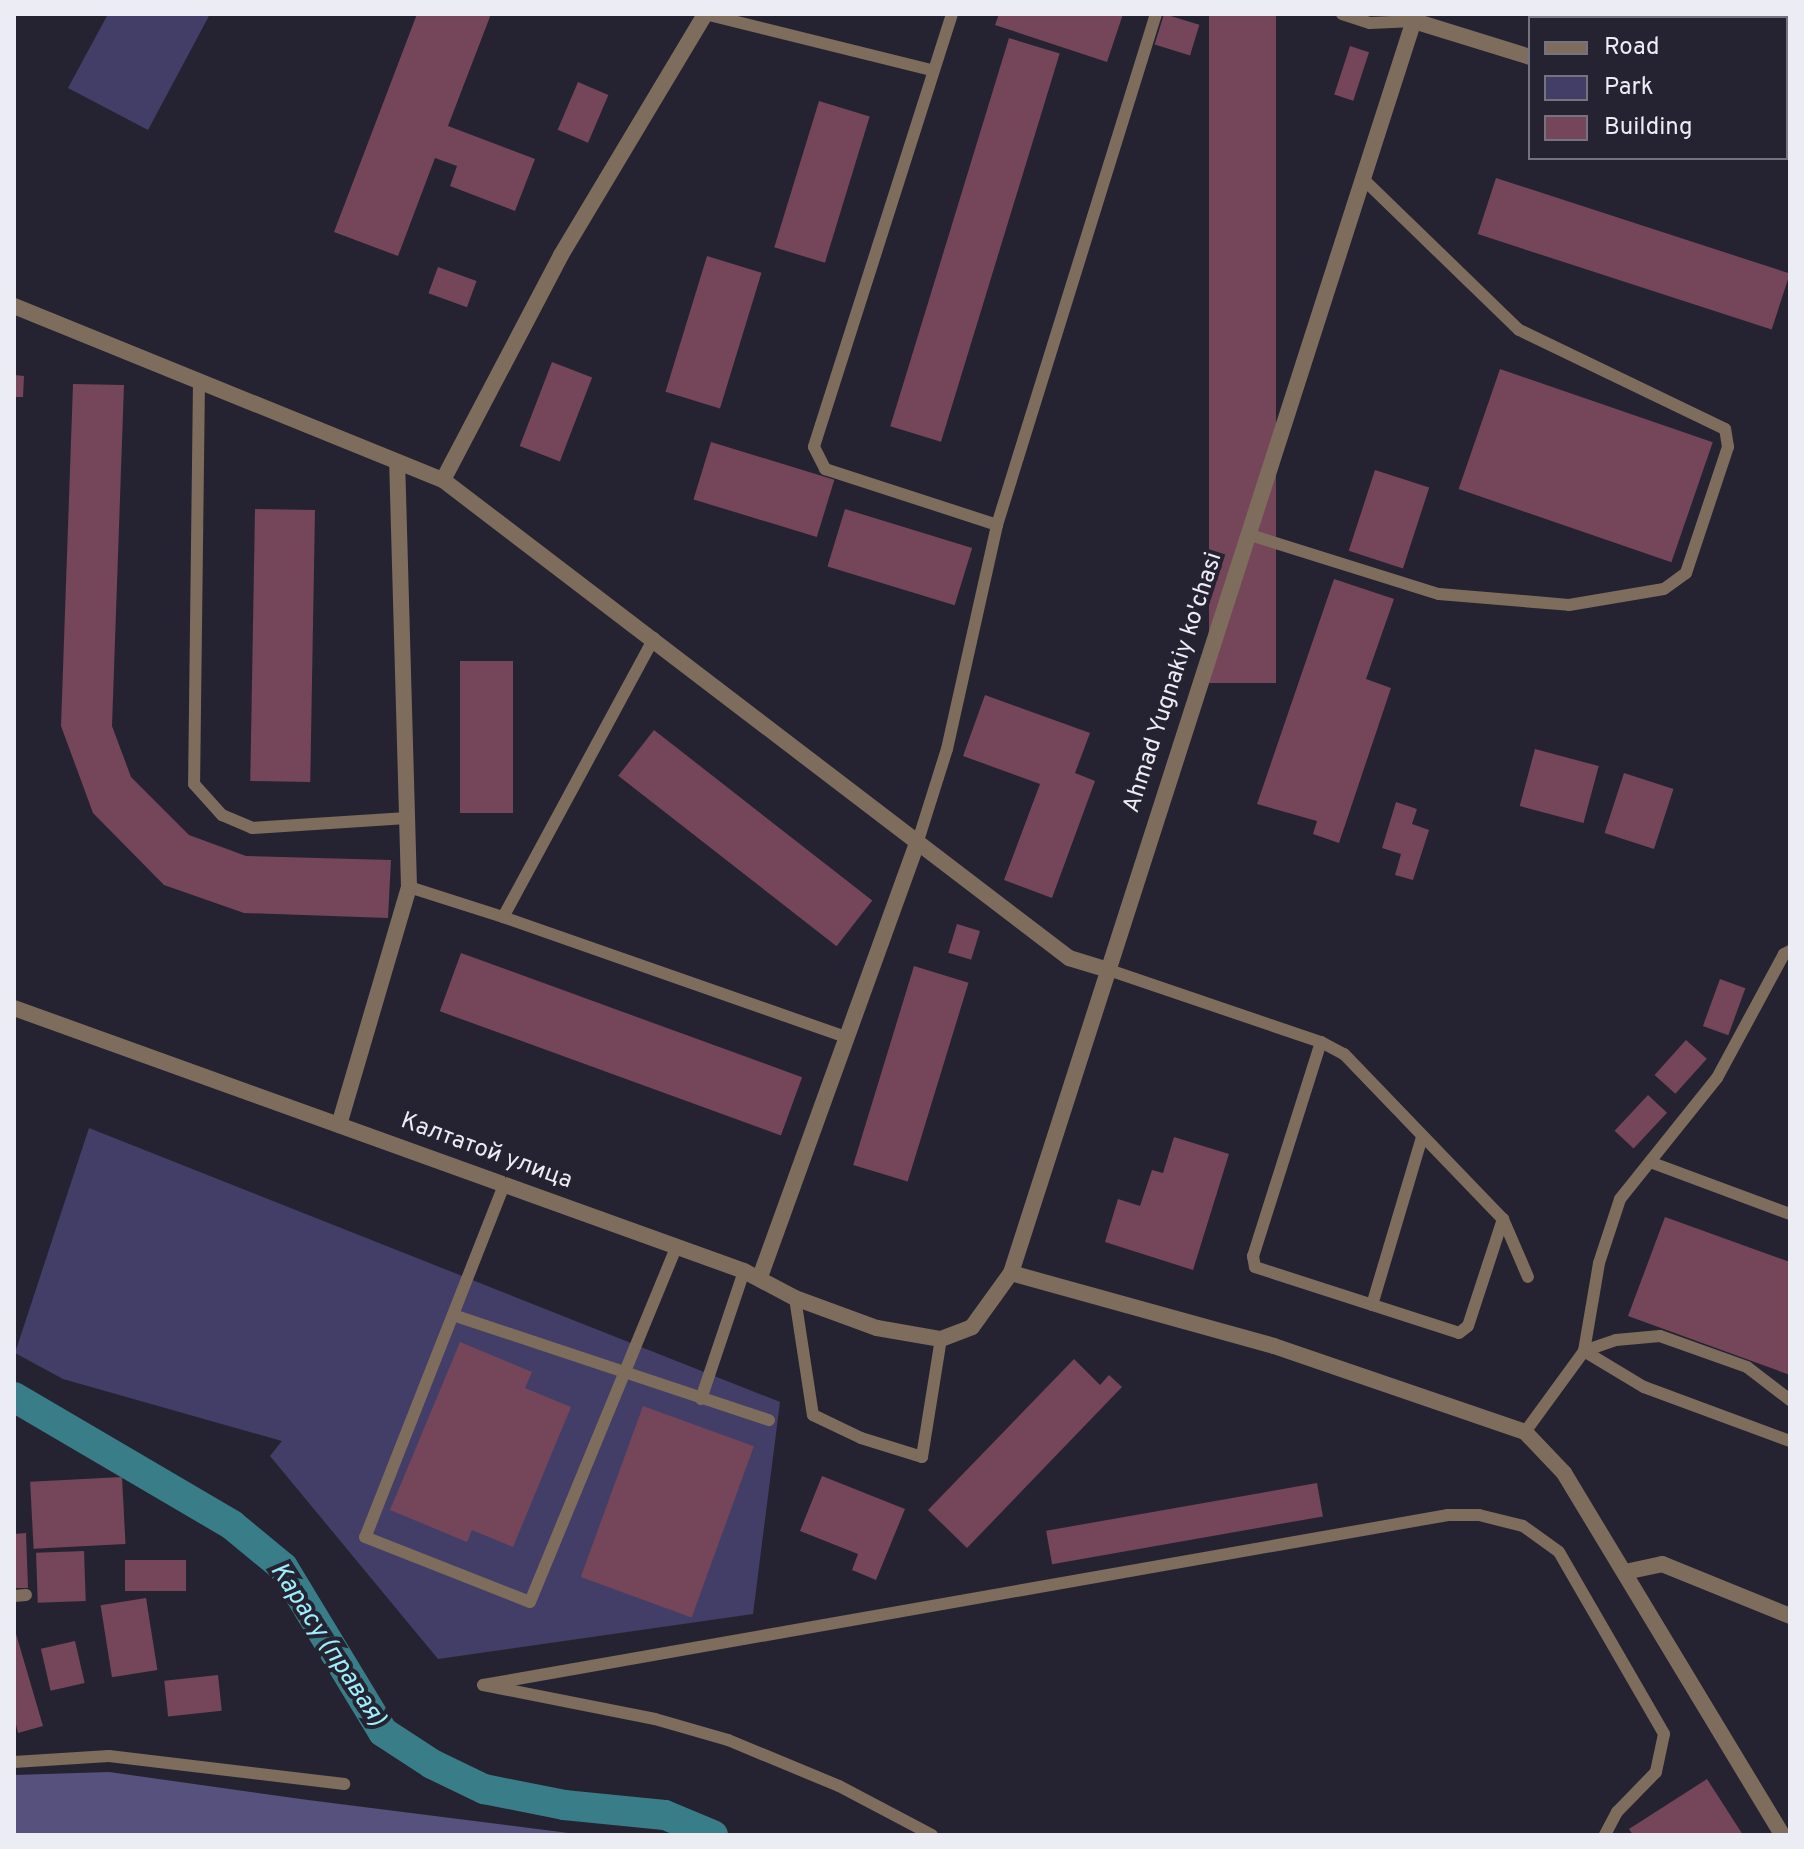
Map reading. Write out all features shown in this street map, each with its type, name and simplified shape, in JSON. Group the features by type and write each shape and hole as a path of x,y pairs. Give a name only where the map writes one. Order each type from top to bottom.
{"street":[{"path":"443,480 561,255 705,14"},
{"path":"1415,18 1528,56"},
{"name":"Ahmad Yugnakiy ko'chasi","path":"941,1339 972,1327 1011,1273 1106,969 1415,18"},
{"path":"14,306 443,480 654,638 917,844 1069,958 1106,969"},
{"path":"339,1125 409,887 397,462"},
{"path":"752,1274 917,844"},
{"name":"Калтатой улица","path":"14,1008 752,1274 795,1298 877,1328 941,1339"},
{"path":"1011,1273 1274,1346 1525,1432 1564,1473 1782,1835"},
{"path":"1625,1572 1662,1564 1790,1616"}],"lane":[{"path":"705,14 932,70"},
{"path":"952,14 814,447 825,469 997,525"},
{"path":"917,844 947,749 997,525 1156,14"},
{"path":"1342,14 1370,23 1415,18"},
{"path":"1247,534 1439,594 1569,605 1664,589 1686,573 1728,447 1725,429 1519,330 1363,179"},
{"path":"199,381 194,784 222,815 252,828 407,818"},
{"path":"503,917 654,638"},
{"path":"409,887 845,1037"},
{"path":"1525,1432 1584,1351 1599,1263 1620,1199 1717,1078 1784,954 1790,951"},
{"path":"1106,969 1321,1042 1372,1078 1422,1137 1503,1219 1528,1277"},
{"path":"1321,1042 1253,1256 1255,1267 1464,1332 1503,1219"},
{"path":"1372,1305 1422,1137"},
{"path":"1650,1162 1790,1214"},
{"path":"504,1185 365,1537 530,1602 676,1247"},
{"path":"701,1399 752,1274"},
{"path":"795,1298 813,1415 861,1438 922,1457 941,1339"},
{"path":"453,1315 624,1375 769,1420"},
{"path":"1584,1351 1616,1340 1660,1336 1747,1367 1790,1400"},
{"path":"1584,1351 1644,1387 1790,1441"},
{"path":"932,1835 839,1786 728,1740 483,1685 1448,1515 1479,1515 1523,1526 1559,1552 1664,1734 1656,1772 1617,1812 1605,1835"},
{"path":"14,1762 109,1756 344,1784"}],"green space":[{"path":"108,14 210,14 148,130 68,88"},
{"path":"89,1128 780,1402 753,1614 438,1659 270,1456 282,1441 63,1379 15,1353"}],"shaded area":[{"path":"109,1772 584,1835 14,1835 14,1775"}],"building":[{"path":"417,14 491,14 448,126 535,159 515,211 450,186 457,166 435,158 398,256 334,232"},
{"path":"999,14 1123,14 1107,62 995,25"},
{"path":"1164,14 1199,25 1190,55 1155,45"},
{"path":"1209,14 1276,14 1276,683 1209,683"},
{"path":"1632,14 1760,14 1760,16"},
{"path":"1009,38 1060,53 941,442 890,426"},
{"path":"1350,46 1369,52 1353,101 1334,95"},
{"path":"578,82 608,95 588,143 558,130"},
{"path":"819,101 870,116 825,263 774,247"},
{"path":"1496,178 1790,273 1772,330 1478,234"},
{"path":"707,256 762,273 720,408 665,392"},
{"path":"438,267 477,281 467,307 428,293"},
{"path":"552,362 592,377 560,461 520,446"},
{"path":"1500,369 1713,442 1671,562 1459,489"},
{"path":"14,375 24,376 23,397 14,397"},
{"path":"73,384 124,385 112,726 131,777 189,835 246,856 391,860 388,918 244,913 164,885 93,813 61,726"},
{"path":"711,442 834,480 817,537 693,499"},
{"path":"1375,470 1429,488 1403,568 1349,551"},
{"path":"255,509 315,510 310,782 250,781"},
{"path":"845,509 972,548 955,605 827,566"},
{"path":"1334,579 1394,599 1366,679 1391,688 1339,843 1313,834 1317,821 1257,804"},
{"path":"460,661 513,661 513,813 460,813"},
{"path":"985,695 1090,733 1075,773 1095,781 1052,898 1004,880 1040,784 963,756"},
{"path":"654,730 872,901 837,946 618,776"},
{"path":"1535,749 1599,766 1583,823 1520,806"},
{"path":"1624,773 1673,789 1654,849 1605,833"},
{"path":"1396,802 1417,809 1412,824 1429,830 1413,880 1395,875 1401,854 1382,848"},
{"path":"957,924 980,931 971,960 948,953"},
{"path":"461,953 802,1077 781,1135 440,1011"},
{"path":"914,966 969,983 908,1182 853,1165"},
{"path":"1720,979 1745,988 1728,1035 1703,1026"},
{"path":"1686,1040 1707,1059 1675,1094 1655,1075"},
{"path":"1648,1095 1667,1113 1634,1149 1615,1131"},
{"path":"1174,1137 1229,1154 1193,1270 1105,1242 1118,1199 1140,1206 1152,1170 1163,1173"},
{"path":"1665,1217 1790,1262 1790,1375 1628,1316"},
{"path":"460,1342 532,1372 525,1388 571,1407 513,1547 472,1530 467,1542 390,1510"},
{"path":"1074,1359 1100,1385 1109,1375 1122,1387 967,1548 928,1510"},
{"path":"643,1406 754,1446 692,1617 581,1577"},
{"path":"822,1476 905,1509 876,1580 852,1570 858,1554 800,1531"},
{"path":"122,1477 126,1544 34,1549 30,1482"},
{"path":"1317,1483 1323,1516 1052,1564 1046,1531"},
{"path":"26,1533 28,1588 14,1588 14,1534"},
{"path":"84,1551 86,1601 38,1603 36,1553"},
{"path":"125,1560 186,1560 186,1591 125,1591"},
{"path":"146,1598 157,1670 112,1677 101,1605"},
{"path":"14,1627 43,1726 18,1733 14,1716"},
{"path":"75,1641 85,1683 51,1691 41,1649"},
{"path":"218,1675 222,1711 168,1716 164,1681"},
{"path":"1707,1779 1743,1835 1633,1835 1629,1829"}],"waterway":[{"name":"Карасу (правая)","path":"14,1397 232,1525 283,1567 383,1732 432,1764 484,1789 564,1805 665,1815 713,1835"}]}
